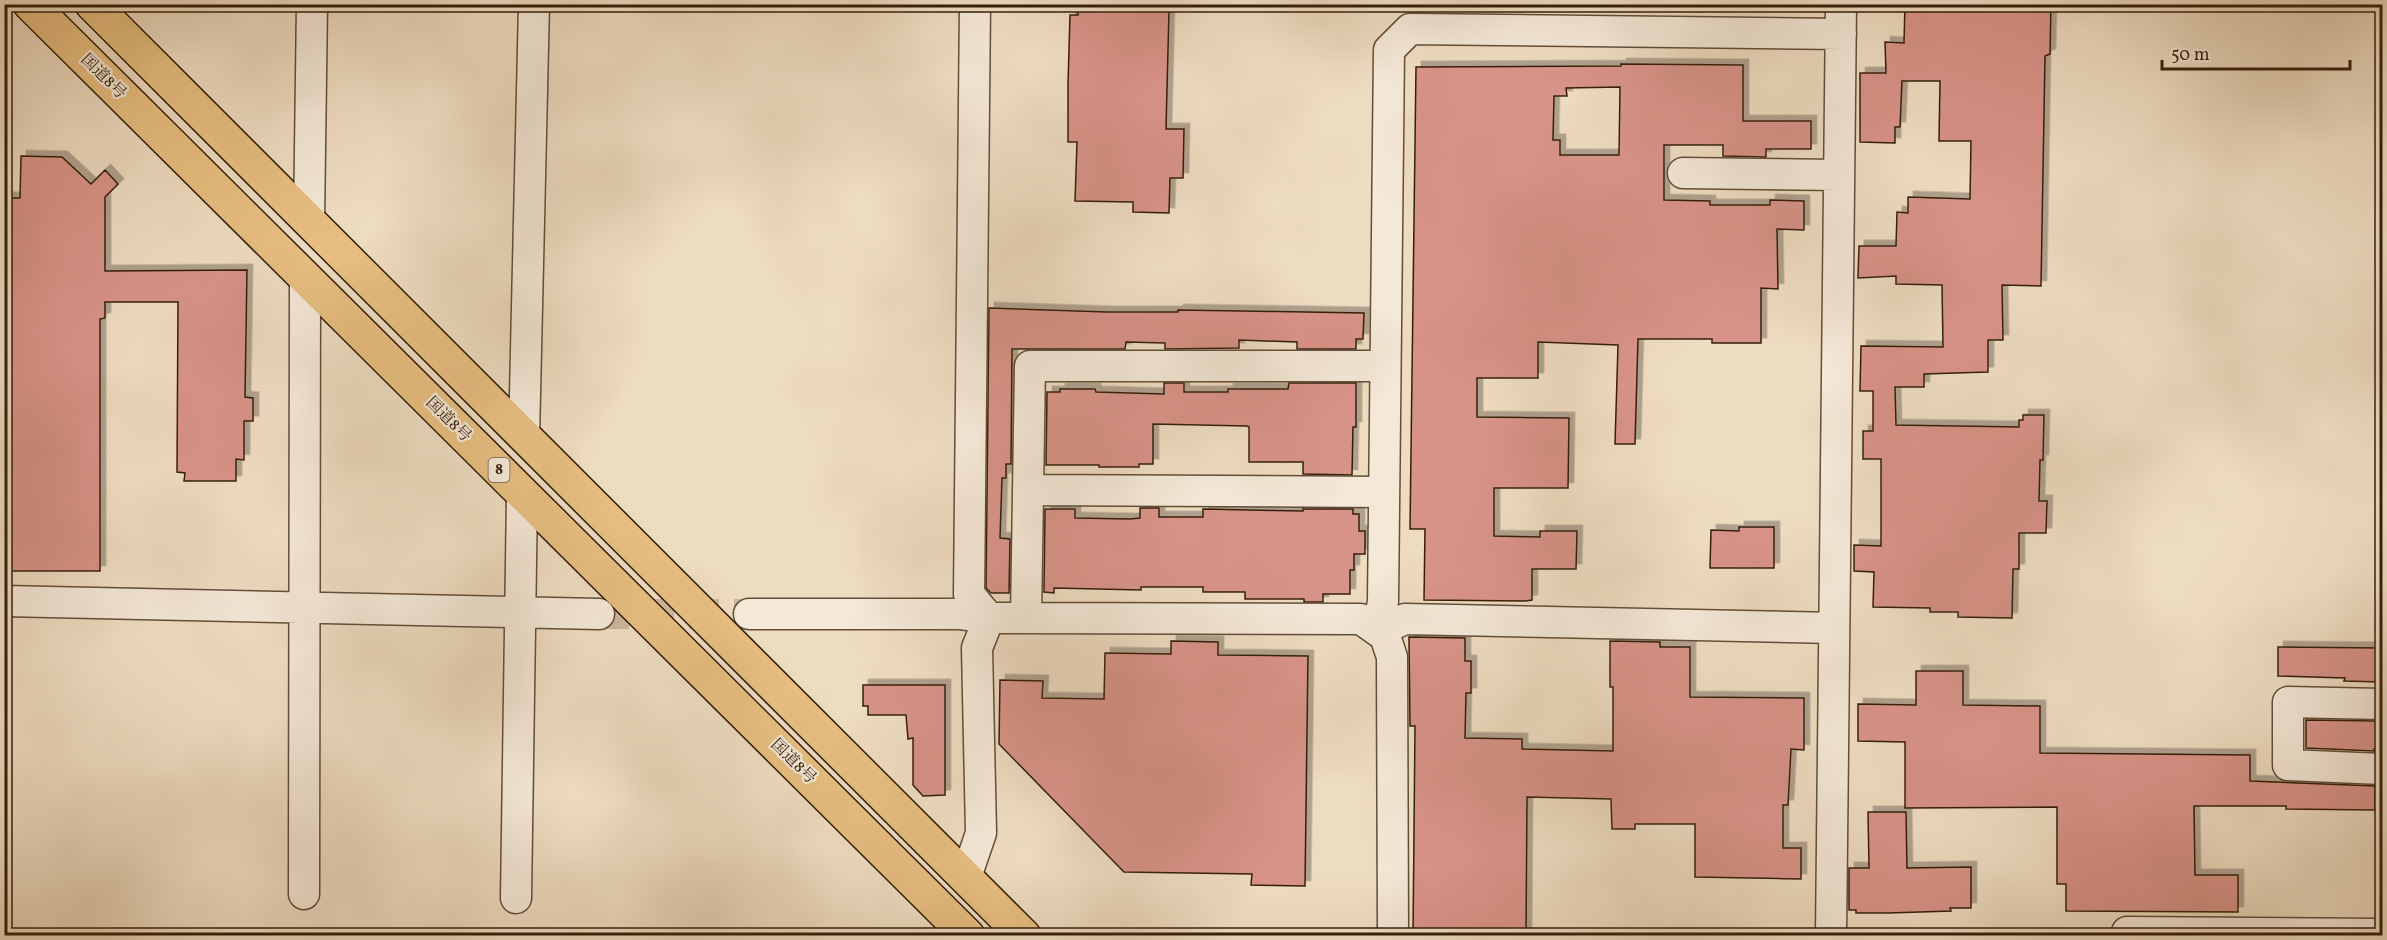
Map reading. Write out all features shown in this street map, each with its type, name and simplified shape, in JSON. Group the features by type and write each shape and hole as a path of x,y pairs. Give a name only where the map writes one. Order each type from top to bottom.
{"highway":[{"name":"国道8号","path":"30,4 968,936"},
{"path":"92,4 1024,936"}],"street":[{"path":"309,222 312,4"},
{"path":"524,437 534,4"},
{"path":"975,4 969,594 989,618"},
{"path":"1831,936 1841,4"},
{"path":"1378,631 1383,601 1389,50 1410,29 1841,34"},
{"path":"1683,173 1839,175"},
{"path":"304,894 306,278"},
{"path":"1026,618 1030,366 1385,366"},
{"path":"1028,489 1383,492"},
{"path":"516,898 522,494"},
{"path":"4,602 599,614"},
{"path":"748,614 959,614 989,618 1361,619 1385,636 1392,657 1393,936"},
{"path":"966,877 981,833 977,648 989,618"},
{"path":"1378,631 1405,619 1834,628"},
{"path":"2382,704 2288,702 2288,765 2382,769"},
{"path":"2127,936 2127,932 2382,934"}],"building":[{"path":"1905,4 2051,4 2050,54 2045,56 2041,286 2002,285 2003,340 1988,340 1988,372 1924,374 1924,387 1895,387 1896,425 2019,427 2019,420 2023,420 2023,415 2044,415 2039,501 2047,501 2046,533 2019,533 2019,569 2013,569 2012,618 1958,617 1958,612 1930,612 1930,608 1873,607 1874,572 1854,571 1854,545 1881,546 1881,459 1863,459 1863,431 1873,431 1873,391 1860,391 1861,346 1943,347 1942,285 1896,284 1896,276 1858,278 1859,246 1896,246 1897,212 1908,213 1908,197 1970,199 1971,141 1939,141 1940,81 1902,81 1900,127 1895,127 1895,143 1860,142 1860,73 1886,73 1885,42 1904,43"},
{"path":"1078,8 1169,10 1166,129 1184,129 1183,178 1170,178 1169,213 1133,212 1133,202 1075,201 1077,142 1068,142 1068,85 1070,15 1078,15"},
{"path":"1621,64 1743,65 1743,121 1811,121 1811,149 1766,149 1766,157 1723,156 1723,145 1664,145 1664,200 1710,201 1710,205 1770,205 1770,200 1804,201 1804,230 1777,229 1778,289 1761,288 1761,343 1712,343 1712,339 1638,339 1635,444 1615,444 1618,345 1538,342 1538,378 1477,378 1477,417 1569,418 1568,488 1494,488 1494,536 1540,537 1540,531 1577,531 1576,569 1532,569 1532,600 1424,600 1425,529 1410,529 1416,67 1621,66","holes":["1620,87 1619,155 1560,155 1560,140 1553,140 1554,96 1567,96 1566,88"]},
{"path":"21,156 62,157 91,184 105,170 118,184 105,197 105,271 247,270 245,397 253,398 253,421 244,421 244,460 236,459 236,481 184,481 185,473 177,472 178,302 105,302 105,318 100,319 100,571 4,571 4,198 20,198"},
{"path":"989,308 1107,312 1178,312 1178,310 1364,313 1363,339 1356,339 1356,349 1297,349 1297,342 1239,340 1239,348 1165,349 1165,343 1126,342 1125,349 1012,349 1011,464 1006,464 1006,478 1002,478 1000,538 1010,539 1009,593 991,593 986,588"},
{"path":"1164,383 1184,383 1184,392 1228,392 1228,389 1288,389 1289,383 1356,383 1356,427 1353,427 1352,475 1303,474 1303,462 1249,462 1249,427 1247,426 1153,424 1153,464 1139,464 1139,467 1046,465 1047,392 1060,392 1060,389 1095,389 1096,392 1164,394"},
{"path":"1140,508 1159,508 1159,517 1203,517 1203,509 1303,511 1303,509 1353,509 1353,514 1359,514 1359,531 1365,531 1365,554 1354,554 1354,570 1350,570 1350,594 1323,594 1323,602 1304,602 1304,599 1245,599 1245,592 1203,592 1203,587 1141,587 1141,590 1054,588 1054,593 1044,592 1045,509 1075,509 1075,518 1130,519 1140,518"},
{"path":"1739,527 1774,527 1774,568 1710,568 1711,530 1739,531"},
{"path":"1409,637 1465,638 1465,661 1471,661 1471,693 1466,693 1465,738 1522,739 1522,749 1613,751 1610,641 1660,642 1660,647 1690,647 1690,697 1804,698 1804,750 1791,749 1788,805 1783,805 1783,848 1801,848 1801,879 1695,877 1695,824 1635,824 1635,829 1612,829 1611,799 1527,797 1526,936 1413,936 1415,726 1410,726"},
{"path":"1171,641 1218,642 1218,655 1308,656 1305,886 1251,885 1252,874 1124,872 999,744 1000,680 1043,681 1042,698 1104,699 1105,653 1171,654"},
{"path":"2278,647 2382,648 2382,682 2344,681 2345,678 2278,676"},
{"path":"1916,671 1963,671 1963,705 2040,706 2040,753 2250,755 2250,781 2375,786 2375,810 2286,809 2286,806 2194,806 2195,875 2238,875 2238,912 2066,911 2066,884 2057,884 2057,807 1905,808 1905,742 1858,741 1858,704 1916,705"},
{"path":"863,685 945,685 945,795 923,796 913,785 913,738 908,739 906,715 868,715 868,706 863,706"},
{"path":"2306,720 2377,721 2377,749 2374,751 2306,748"},
{"path":"1868,812 1906,812 1907,868 1971,867 1971,908 1888,913 1856,913 1856,910 1849,910 1849,868 1869,868"}],"tunnel":[{"path":"599,614 749,614"}]}
